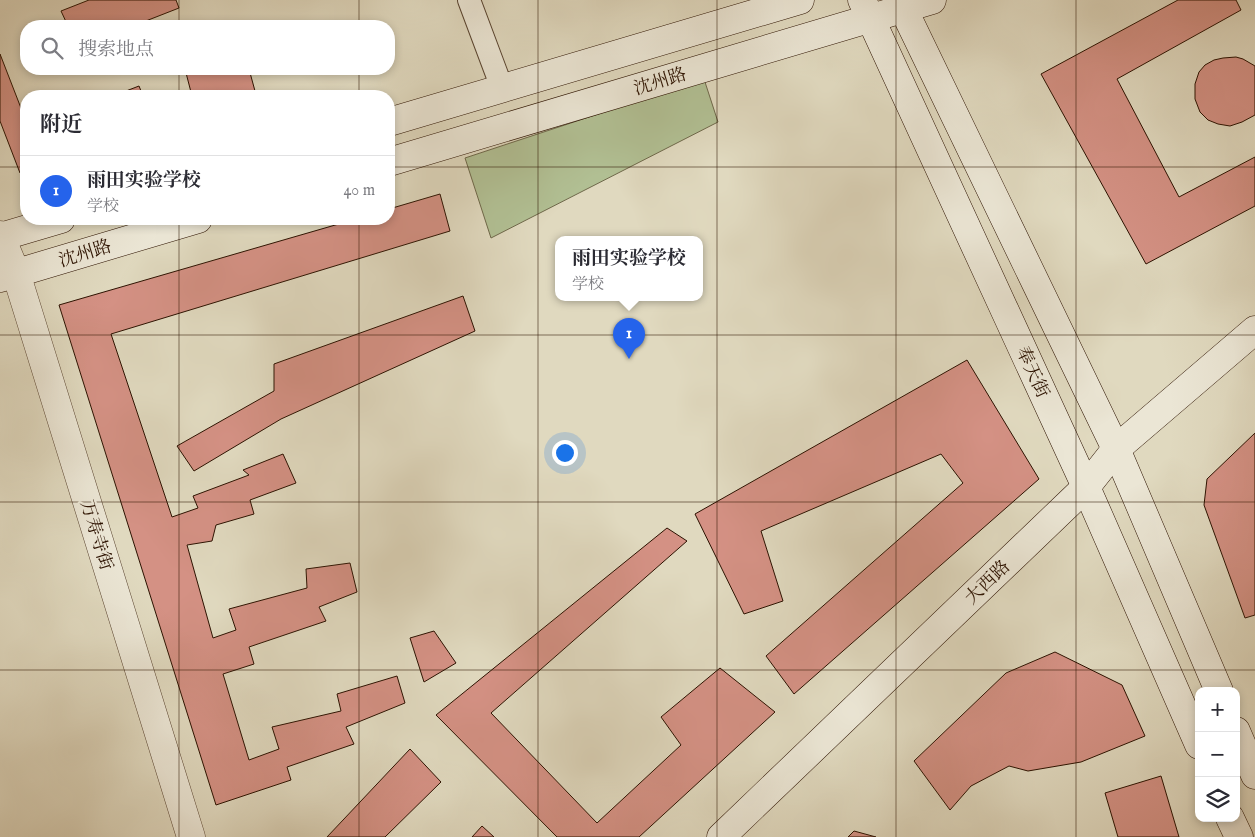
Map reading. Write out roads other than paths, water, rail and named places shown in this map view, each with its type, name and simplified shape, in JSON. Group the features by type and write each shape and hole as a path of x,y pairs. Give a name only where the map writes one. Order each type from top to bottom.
{"main road":[{"path":"395,120 800,0"},
{"name":"沈州路","path":"395,160 867,9 932,0"},
{"path":"901,4 1116,448 1217,687"},
{"name":"奉天街","path":"867,9 1086,486 1195,736"},
{"path":"0,236 39,225"},
{"name":"沈州路","path":"8,276 178,225"},
{"name":"万寿寺街","path":"0,236 8,276 191,837"},
{"name":"大西路","path":"721,837 1086,486 1116,448 1255,330"},
{"path":"1236,732 1255,775"},
{"path":"1232,822 1239,837"}],"street":[{"path":"469,0 502,88"}],"place":[{"name":"雨田实验学校","path":"629,359"}]}
